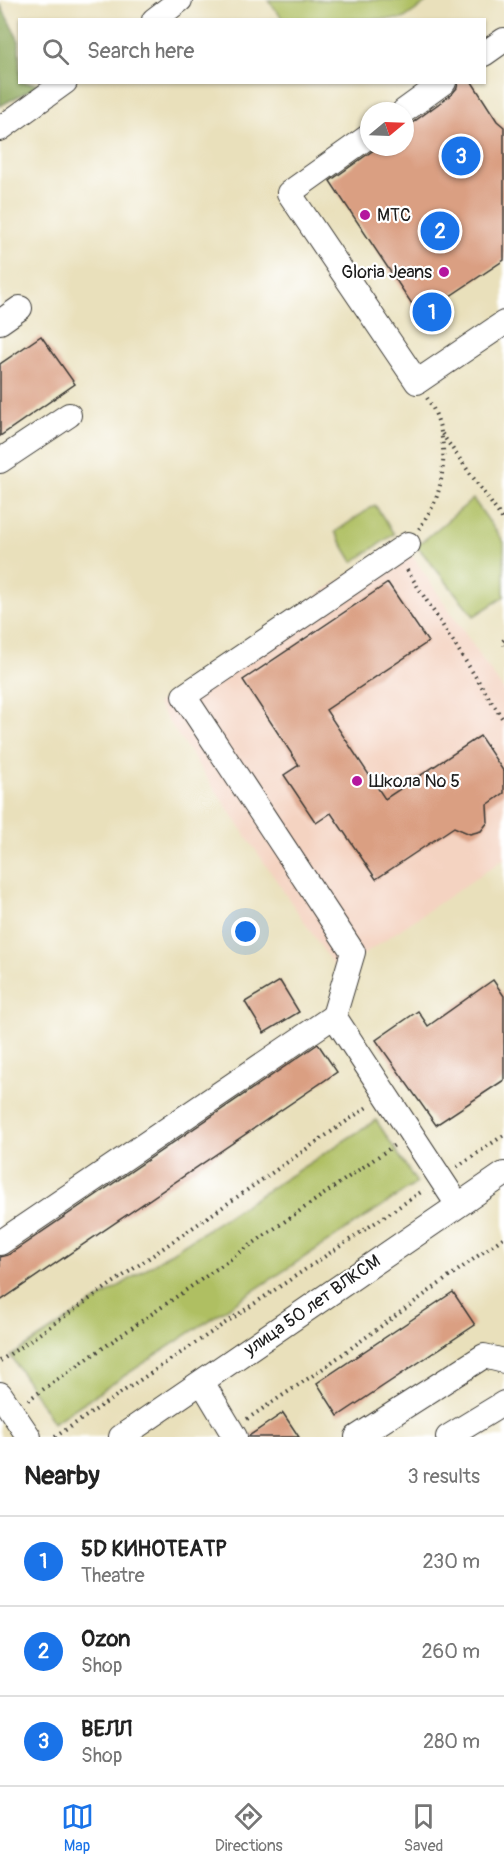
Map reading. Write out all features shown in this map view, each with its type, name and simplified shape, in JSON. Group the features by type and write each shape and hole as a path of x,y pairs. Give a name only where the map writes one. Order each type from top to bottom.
{"street":[{"path":"157,18 180,0"},
{"path":"486,53 504,40"},
{"path":"0,129 62,84"},
{"path":"414,104 441,84"},
{"path":"360,142 289,193 417,382 504,323"},
{"path":"0,322 20,308"},
{"path":"0,461 69,415"},
{"path":"0,1243 334,1016 353,952 184,696 402,548"},
{"path":"334,1016 458,1205"},
{"name":"улица 50 лет ВЛКСМ","path":"121,1437 504,1174"},
{"path":"357,1437 484,1356 504,1361"},
{"path":"202,1382 237,1431"},
{"path":"6,1403 28,1437"},
{"path":"448,1437 504,1403"}],"path":[{"path":"417,382 436,412 442,433 442,466 436,497 419,530 402,548 504,721"},
{"path":"442,433 504,521"},
{"path":"504,640 502,642 504,645"},
{"path":"0,1361 386,1095"},
{"path":"6,1403 411,1133"},
{"path":"56,1437 504,1135"},
{"path":"237,1431 504,1237"}],"shaded area":[{"name":"Школа № 5","path":"401,539 504,691 504,859 338,972 157,704"}],"green space":[{"path":"268,0 430,0 404,18 282,18"},
{"path":"0,4 18,39 18,84 41,84 0,106"},
{"path":"473,499 504,542 504,597 474,616 417,546"},
{"path":"375,505 394,534 353,562 335,532"},
{"path":"376,1120 417,1183 53,1423 11,1356"}],"building":[{"path":"458,84 473,84 497,121 504,127 504,260 420,316 330,181 365,156 414,156 414,122 452,94"},
{"path":"41,336 75,384 0,436 0,364"},
{"path":"388,583 428,642 326,710 385,799 480,736 504,772 504,793 487,805 488,822 481,831 470,834 454,827 376,879 331,813 316,823 284,775 299,765 243,680"},
{"path":"493,980 504,996 504,1080 436,1125 376,1040 418,1011 428,1026"},
{"path":"280,981 299,1012 264,1033 245,1002"},
{"path":"318,1044 337,1072 0,1301 0,1257 8,1255"},
{"path":"453,1292 475,1325 338,1416 317,1383"},
{"path":"283,1413 299,1437 249,1437 249,1436"}],"place":[{"name":"ВЕЛЛ","path":"461,156"},
{"name":"МТС","path":"365,215"},
{"name":"Ozon","path":"440,231"},
{"name":"Gloria Jeans","path":"444,272"},
{"name":"5D КИНОТЕАТР","path":"432,312"},
{"name":"Школа № 5","path":"357,781"}]}
